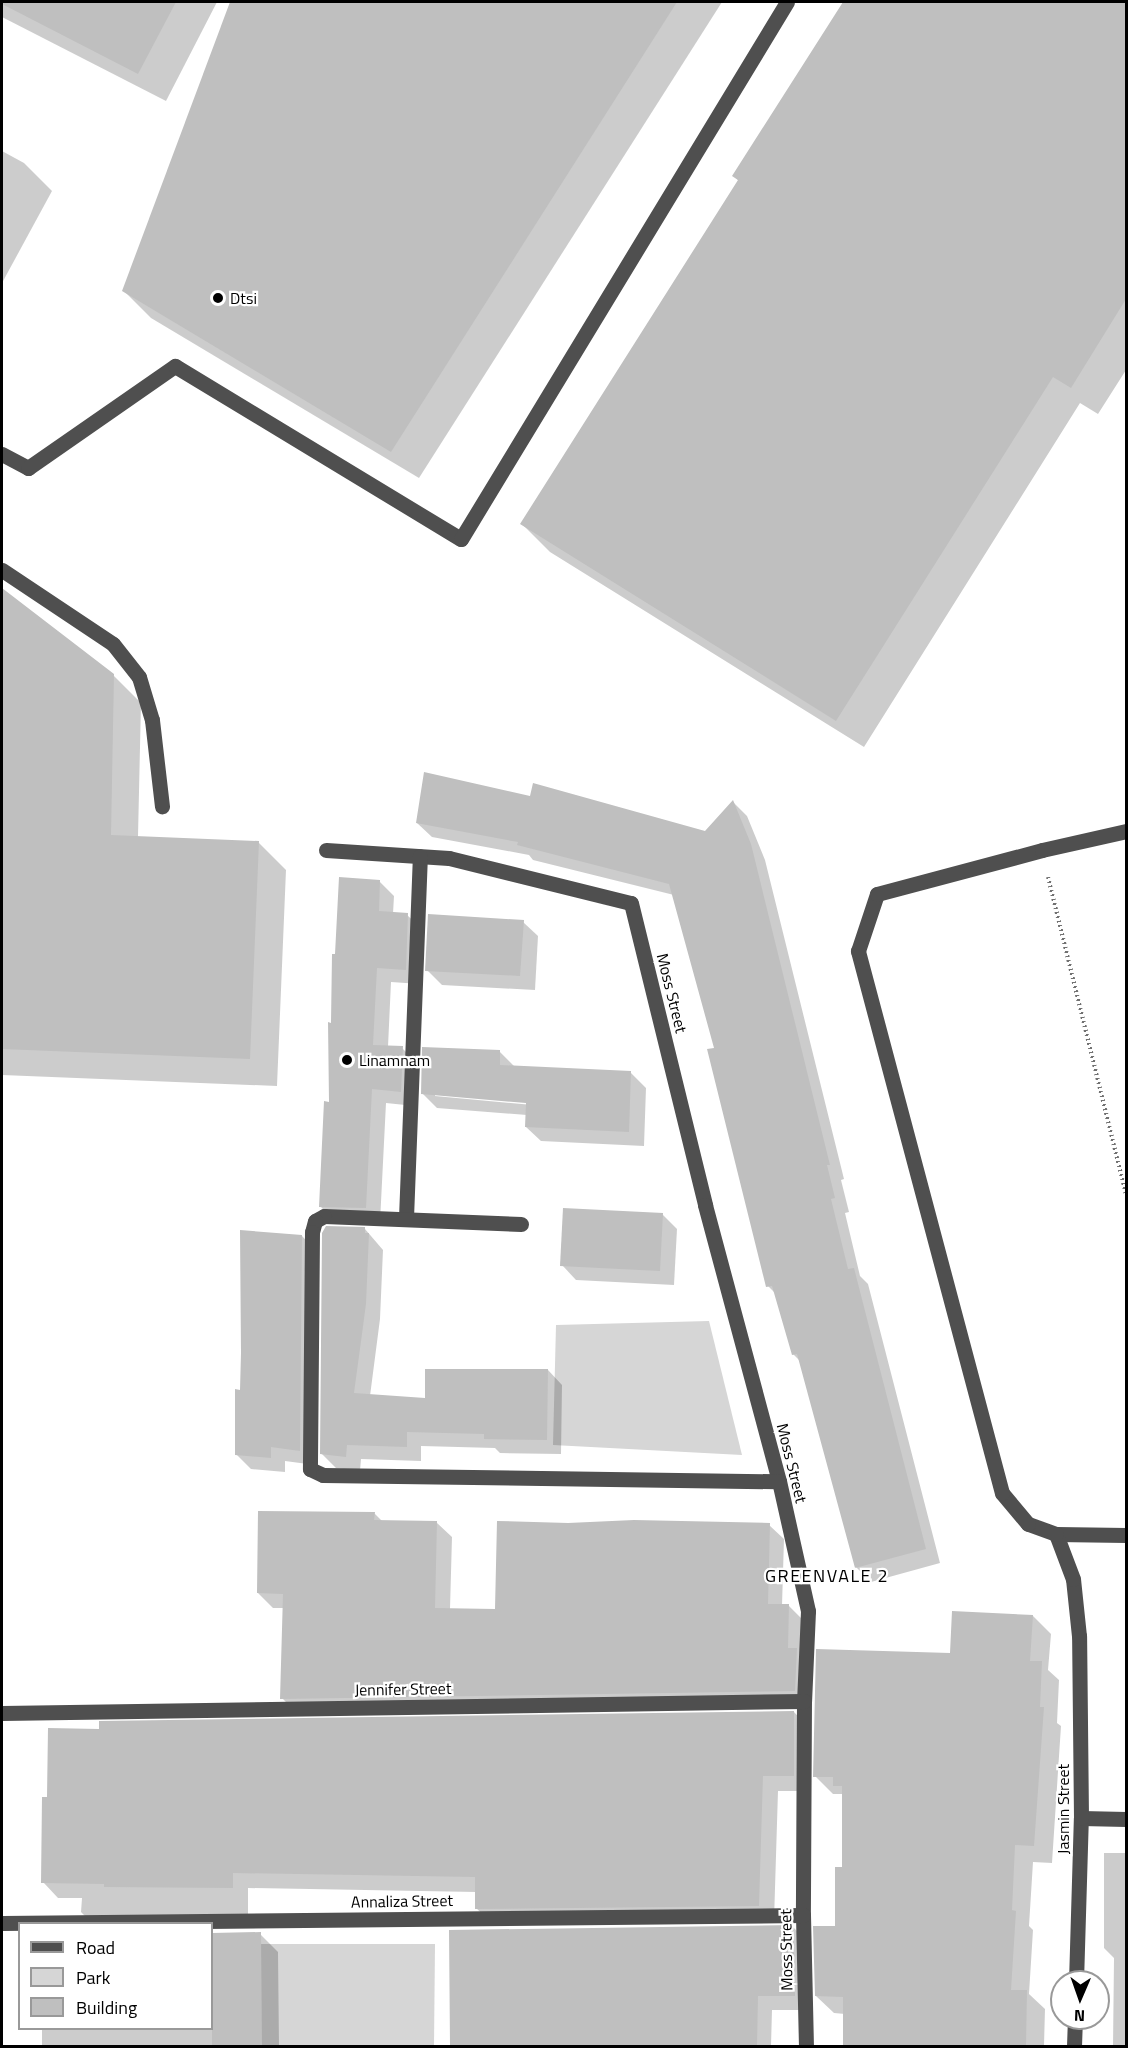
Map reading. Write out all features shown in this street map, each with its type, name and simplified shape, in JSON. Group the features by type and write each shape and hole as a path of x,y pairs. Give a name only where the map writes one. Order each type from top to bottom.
{"street":[{"path":"2,454 28,468 175,366 461,538 787,2"},
{"path":"2,570 113,645 139,677 152,720 162,806"},
{"path":"1126,831 1042,850 877,894 858,951 1002,1493 1028,1524 1056,1534 1126,1535"},
{"path":"326,850 420,856 406,1218"},
{"name":"Moss Street","path":"420,856 449,858 631,903 705,1205 779,1481 808,1611 804,1701 803,1916 806,2046"},
{"path":"520,1224 324,1216 315,1221 312,1226 310,1469 316,1474 779,1481"},
{"name":"Jasmin Street","path":"1056,1534 1073,1579 1079,1636 1081,1818 1076,1970"},
{"name":"Jennifer Street","path":"2,1713 804,1701"},
{"path":"1081,1818 1126,1819"},
{"name":"Annaliza Street","path":"116,1922 803,1916"},
{"name":"Annaliza Street","path":"2,1923 18,1923"},
{"path":"1074,2046 1075,2030"}],"path":[{"path":"1042,850 1126,1194"}],"green space":[{"path":"709,1321 742,1455 553,1445 556,1325"},
{"path":"253,1944 435,1944 434,2046 252,2046"}],"building":[{"path":"2,2 176,2 138,74"},
{"path":"230,2 677,2 391,452 122,291"},
{"path":"843,2 1126,2 1126,299 1071,388 1053,377 836,721 520,524 738,180 732,176"},
{"path":"2,588 114,674 111,835 259,841 250,1059 2,1049"},
{"path":"424,772 530,796 533,783 705,831 733,800 751,844 830,1165 827,1165 835,1198 831,1199 848,1269 854,1268 926,1549 855,1568 797,1354 792,1355 772,1286 766,1287 707,1049 714,1048 669,884 517,845 518,842 416,823"},
{"path":"339,877 380,880 379,911 408,913 406,970 377,968 373,1045 403,1046 401,1092 372,1089 366,1208 319,1207 324,1101 329,1102 328,1022 331,1023 332,954 335,954"},
{"path":"428,914 524,920 520,976 425,971"},
{"path":"422,1047 500,1050 500,1065 631,1071 629,1132 525,1127 526,1103 421,1094"},
{"path":"563,1208 663,1213 660,1271 560,1266"},
{"path":"326,1226 365,1227 365,1233 369,1233 366,1304 354,1393 425,1398 425,1369 548,1369 547,1440 484,1439 484,1434 407,1432 407,1447 347,1445 346,1457 320,1454 322,1233"},
{"path":"240,1230 302,1235 300,1451 271,1447 271,1458 235,1455 235,1389 240,1390 241,1353"},
{"path":"258,1511 375,1512 374,1520 437,1521 435,1608 495,1609 497,1521 568,1523 634,1520 770,1523 768,1604 789,1604 788,1648 797,1648 795,1691 280,1699 283,1594 257,1593"},
{"path":"952,1611 1033,1615 1030,1661 1042,1661 1040,1707 1044,1707 1034,1846 1015,1845 1012,1910 1016,1911 1011,1990 1027,1990 1026,2046 843,2046 843,1997 815,1996 813,1926 835,1926 835,1867 842,1867 842,1786 833,1786 833,1777 813,1777 816,1649 950,1653"},
{"path":"794,1711 794,1776 763,1776 759,1906 475,1909 475,1877 233,1873 233,1888 104,1887 104,1884 41,1883 42,1797 47,1797 48,1728 99,1729 99,1721"},
{"path":"793,1925 795,1996 758,1996 757,2046 450,2046 449,1930"},
{"path":"261,1932 262,2046 212,2046 213,1933"}],"place":[{"name":"Dtsi","path":"218,298"},
{"name":"Linamnam","path":"347,1060"}],"district":[{"name":"GREENVALE 2","path":"827,1576"}]}
